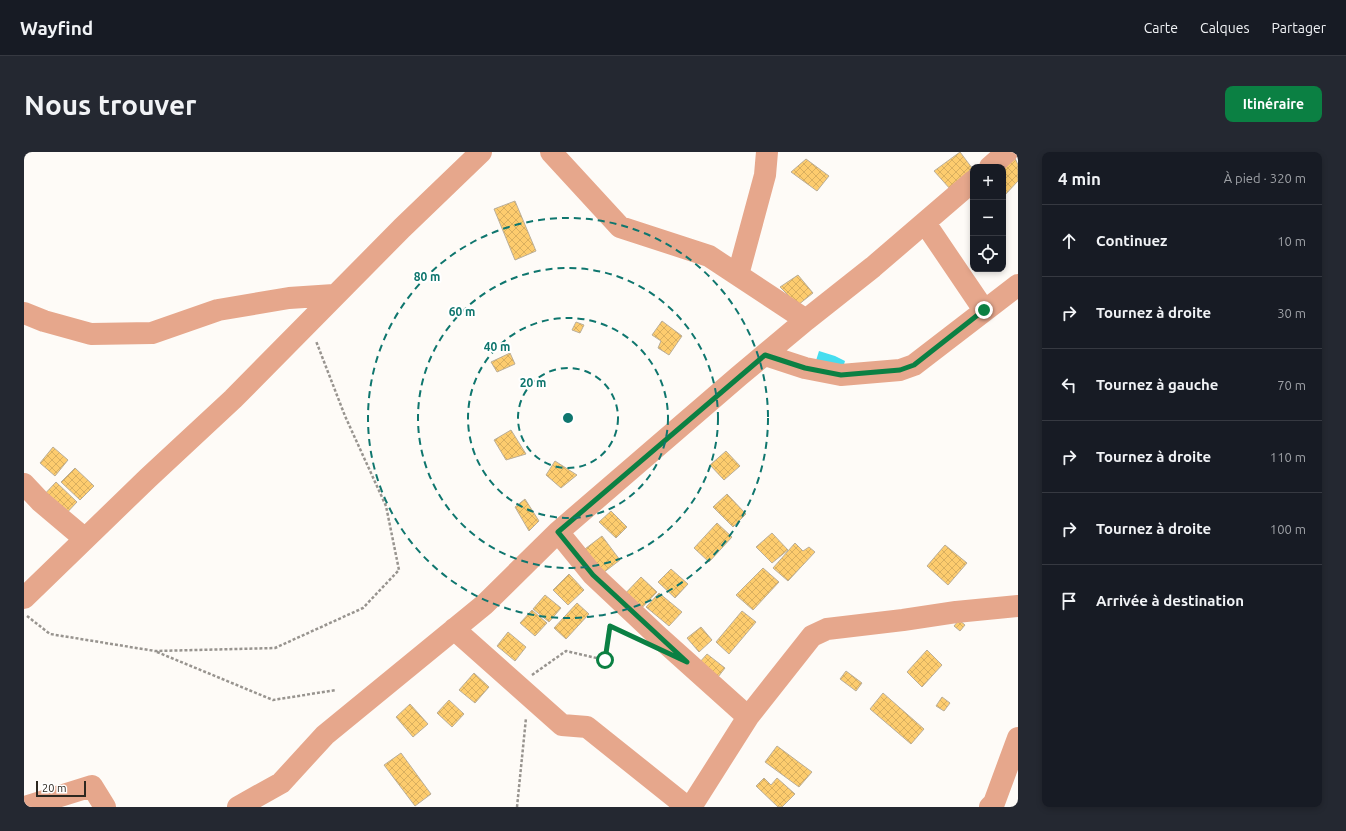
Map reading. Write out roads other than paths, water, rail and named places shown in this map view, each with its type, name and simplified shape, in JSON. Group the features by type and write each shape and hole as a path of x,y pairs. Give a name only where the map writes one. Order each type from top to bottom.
{"street":[{"path":"24,598 148,478 233,399 334,295 481,152"},
{"path":"551,152 620,227 709,256 806,320"},
{"path":"738,276 764,175 767,152"},
{"path":"993,164 1007,152"},
{"path":"238,807 281,783 325,735 485,604 558,532 806,320 873,267 970,184"},
{"path":"925,223 984,310"},
{"path":"765,355 805,368 841,375 900,370 914,365 1018,285"},
{"path":"24,312 44,321 91,334 152,333 218,310 289,298 334,295"},
{"path":"24,484 40,501 85,539"},
{"path":"558,532 593,575 748,717"},
{"path":"454,629 562,726 587,727 696,805 748,717 812,636 827,629 956,612 1018,606"},
{"path":"990,807 994,802 1018,738"},
{"path":"25,807 92,786 105,807"}],"water":[{"path":"819,351 845,361 841,375 813,370"}]}
